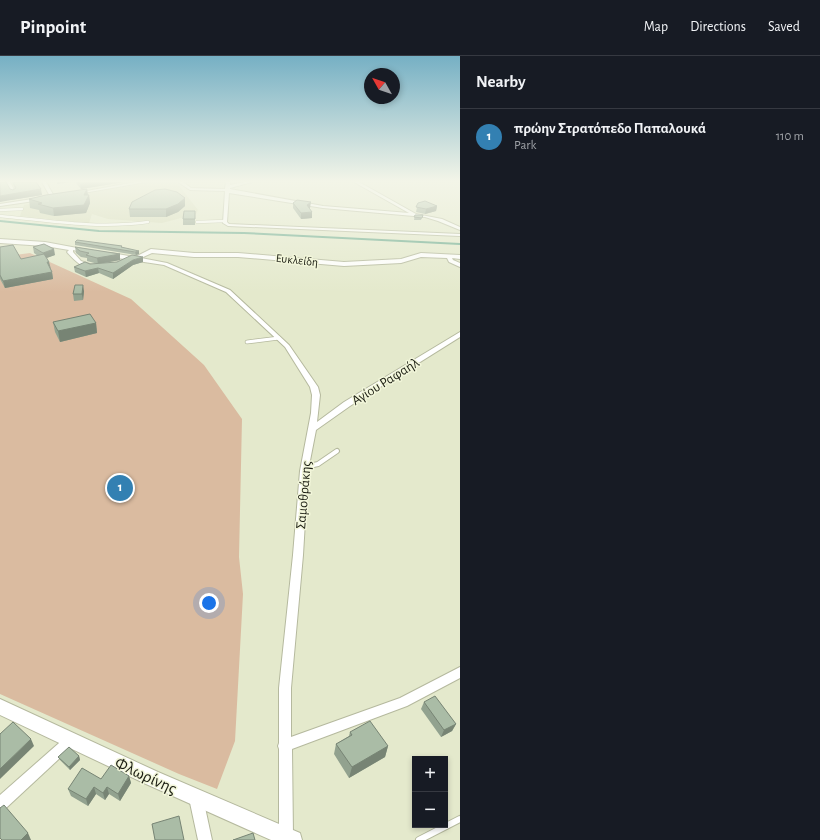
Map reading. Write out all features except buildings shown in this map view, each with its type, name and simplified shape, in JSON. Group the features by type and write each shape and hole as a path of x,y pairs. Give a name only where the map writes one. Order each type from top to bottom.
{"main road":[{"name":"Φλωρίνης","path":"0,707 196,797 290,838"}],"street":[{"path":"226,219 226,223 460,235"},
{"path":"437,219 460,229"},
{"path":"0,241 90,251"},
{"path":"13,249 21,243"},
{"path":"72,248 71,252 80,262 87,266 98,267"},
{"name":"Ευκλείδη","path":"108,254 134,258 150,251 194,255 238,255 344,264 400,261 421,255 460,257"},
{"path":"450,257 451,261 460,265"},
{"path":"120,263 134,258"},
{"name":"Σαμοθράκης","path":"134,258 165,264 226,290 289,348 314,387 316,395 315,413 304,467 298,561 287,663 284,746 290,838"},
{"name":"Αγίου Ραφαήλ","path":"311,430 347,404 460,334"},
{"path":"315,413 330,417"},
{"path":"284,746 403,702 460,672"},
{"path":"0,804 71,740"},
{"path":"196,797 205,840"}],"lane":[{"path":"27,219 85,224 140,224 148,222"},
{"path":"197,222 226,223"},
{"path":"247,342 279,338"},
{"path":"304,467 318,464 337,451"},
{"path":"419,840 460,819"}],"shaded area":[{"path":"44,219 90,219 89,223"},
{"path":"107,219 179,219 162,223"},
{"path":"30,253 131,299 204,365 242,419 239,557 243,594 235,741 217,789 179,774 0,694 0,257"}],"waterway":[{"path":"0,221 99,231 244,233 460,244"}],"place":[{"name":"πρώην Στρατόπεδο Παπαλουκά","path":"120,488"}]}
